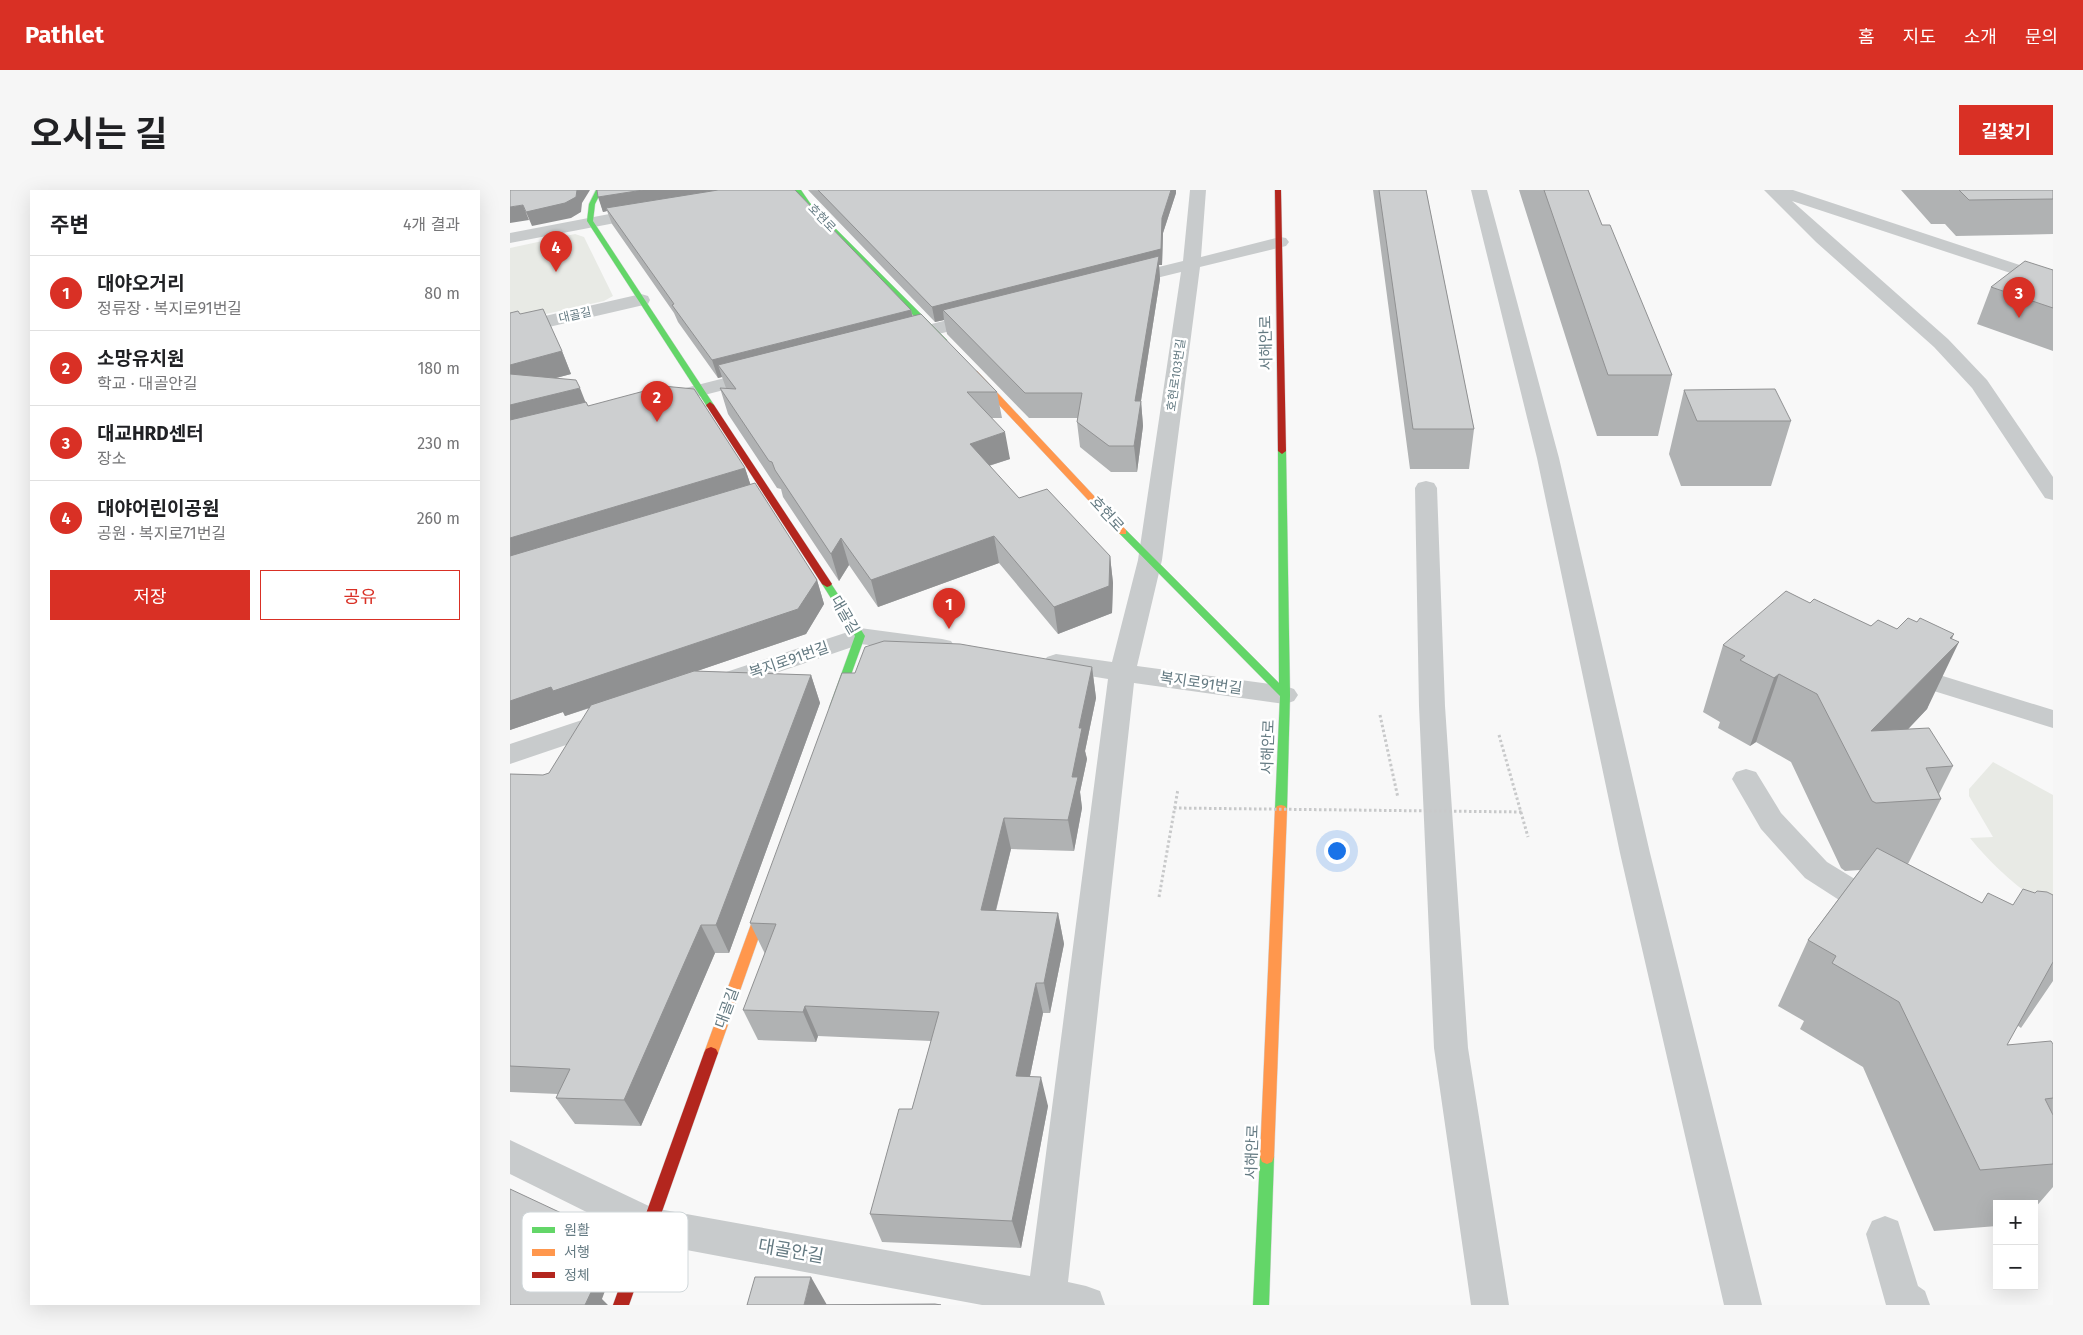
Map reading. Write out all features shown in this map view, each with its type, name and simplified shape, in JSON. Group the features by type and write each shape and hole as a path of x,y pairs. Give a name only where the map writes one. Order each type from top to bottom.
{"main road":[{"path":"590,221 592,204 599,190"},
{"name":"호현로","path":"798,190 808,204 952,351"},
{"name":"서해안로","path":"1261,1305 1285,695 1278,190"},
{"name":"대골길","path":"590,221 699,391 761,498 860,636 830,720"},
{"name":"호현로","path":"966,365 1150,560 1285,695"},
{"name":"대골길","path":"654,1212 770,888"},
{"name":"대골길","path":"620,1305 625,1292"}],"street":[{"name":"호현로103번길","path":"1047,1301 1122,672 1150,560 1191,264 1198,190"},
{"path":"1479,190 1548,458 1635,853 1743,1305"},
{"path":"1772,190 1822,238 1941,343 1980,384 2053,493"},
{"path":"1777,190 2053,282"},
{"path":"510,238 590,221 666,209"},
{"path":"1105,286 1280,242"},
{"name":"대골길","path":"510,330 641,300"},
{"path":"886,342 999,312"},
{"path":"652,403 774,371"},
{"path":"1426,488 1432,706 1451,1048 1490,1305"},
{"name":"복지로91번길","path":"694,692 860,636 968,651"},
{"name":"복지로91번길","path":"1036,660 1285,695"},
{"path":"1878,667 1934,681 2053,719"},
{"path":"510,754 630,714"},
{"path":"1746,778 1772,821 1816,870 1901,923"},
{"name":"대골안길","path":"510,1156 623,1212"},
{"name":"대골안길","path":"688,1232 1047,1301 1086,1305"},
{"path":"1885,1234 1902,1297 1910,1305"}],"path":[{"path":"1380,715 1401,811"},
{"path":"1499,735 1528,837"},
{"path":"1159,897 1178,789"},
{"path":"1174,808 1522,812"}],"shaded area":[{"path":"575,234 584,237 613,296 604,301 510,322 510,248"},
{"path":"1993,762 2053,795 2053,912 2008,878 1970,838 1993,837 1969,796 1969,789"}],"building":[{"path":"510,190 577,190 576,197 565,203 526,212 523,205 510,207"},
{"path":"597,190 643,190 598,197"},
{"path":"718,190 795,190 911,310 712,360 606,208"},
{"path":"818,190 1171,190 1162,218 1161,249 932,307"},
{"path":"1379,190 1426,190 1474,429 1413,429"},
{"path":"1544,190 1588,190 1602,225 1610,225 1672,375 1608,375"},
{"path":"1959,190 2053,190 2053,199 1969,200"},
{"path":"1159,256 1135,401 1141,401 1134,446 1109,446 1077,422 1082,393 1025,393 943,310"},
{"path":"2025,261 2053,270 2053,308 1991,287"},
{"path":"543,309 562,351 510,365 510,313 518,311 520,314"},
{"path":"921,314 997,392 967,392 1005,432 970,444 1019,498 1047,489 1110,556 1109,586 1054,607 994,536 871,580 841,538 831,554 775,470 772,462 769,461 720,388 736,389 718,365"},
{"path":"510,374 576,380 580,388 510,405"},
{"path":"663,386 694,389 745,468 510,538 510,420 586,402 588,406"},
{"path":"1775,389 1791,421 1697,421 1684,390"},
{"path":"755,483 817,580 798,609 553,691 551,687 510,701 510,556"},
{"path":"1786,591 1810,603 1814,599 1871,626 1878,620 1897,629 1908,618 1917,622 1920,618 1954,634 1950,638 1959,642 1871,731 1929,728 1953,766 1926,768 1941,799 1876,803 1872,801 1817,694 1779,674 1774,678 1740,660 1745,656 1723,645"},
{"path":"884,641 960,644 1092,667 1079,728 1082,728 1072,777 1078,777 1068,820 1004,818 981,910 1058,913 1044,983 1036,983 1016,1076 1041,1077 1012,1221 870,1214 899,1109 912,1109 939,1012 805,1006 803,1012 743,1010 776,924 750,923 842,673 855,673 865,647"},
{"path":"694,671 811,675 716,925 701,925 624,1100 556,1098 570,1069 510,1066 510,774 543,775 549,773 591,705"},
{"path":"1877,848 1982,903 1988,893 2013,905 2023,889 2035,893 2037,891 2047,892 2053,895 2053,962 2007,1045 2051,1041 2053,1044 2053,1098 2045,1099 2053,1115 2053,1164 1980,1170 1899,1002 1832,963 1836,956 1808,940"},
{"path":"510,1189 559,1212 522,1212 522,1292 591,1292 585,1305 510,1305"},
{"path":"755,1277 811,1277 804,1305 747,1305"},
{"path":"935,1304 941,1305 804,1305"}],"traffic: fast":[{"path":"599,190 592,204 590,221 710,405"},
{"path":"798,190 808,204 944,342"},
{"path":"1282,451 1285,695"},
{"path":"1123,532 1285,695 1281,809"},
{"path":"827,584 860,636 834,708"},
{"path":"1261,1305 1267,1157"}],"traffic: slow":[{"path":"974,373 1123,532"},
{"path":"1267,1157 1281,809"},
{"path":"711,1053 767,897"}],"traffic: jam":[{"path":"1278,190 1282,451"},
{"path":"710,405 827,584"},
{"path":"654,1212 711,1053"},
{"path":"621,1305 626,1292"}],"place":[{"name":"대야어린이공원","path":"556,272"},
{"name":"대교HRD센터","path":"2019,318"},
{"name":"소망유치원","path":"657,422"},
{"name":"대야오거리","path":"949,629"}]}
